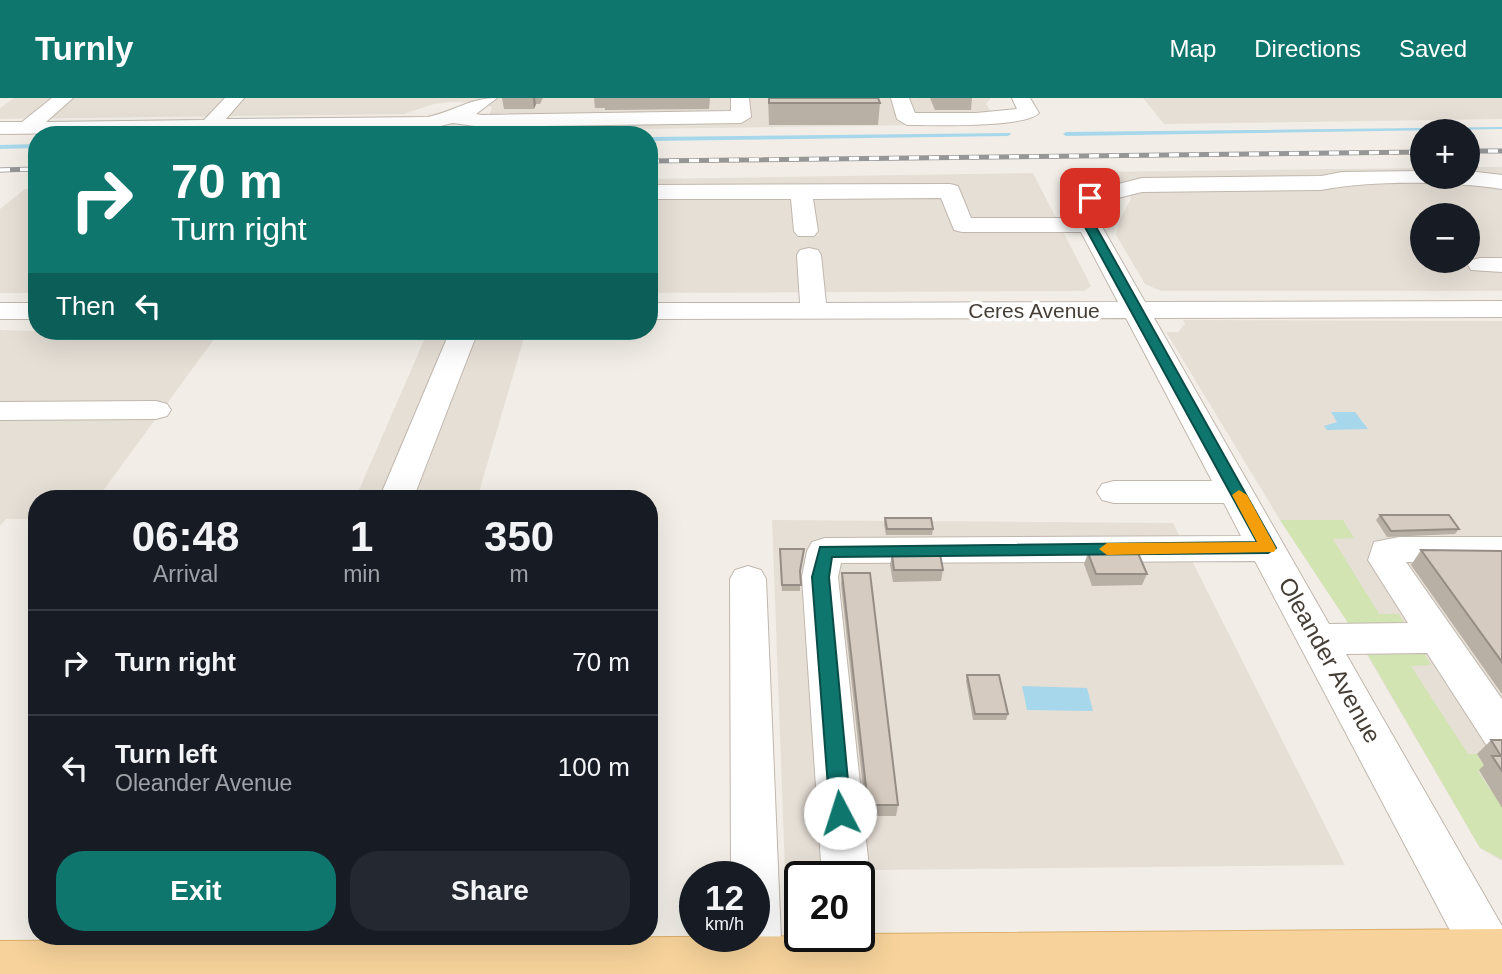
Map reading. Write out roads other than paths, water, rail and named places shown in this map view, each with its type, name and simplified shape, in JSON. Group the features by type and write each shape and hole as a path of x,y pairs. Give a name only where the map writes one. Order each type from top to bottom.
{"main road":[{"path":"875,951 1494,965"},
{"path":"0,969 330,971 757,964 838,952"}],"street":[{"path":"29,126 64,98"},
{"path":"209,126 236,98"},
{"path":"209,126 428,123 453,117 488,98"},
{"path":"453,117 482,121 741,117 740,98"},
{"path":"900,98 907,119 976,119 1025,105"},
{"path":"116,126 142,105"},
{"path":"301,125 315,107"},
{"path":"390,124 401,107"},
{"path":"0,128 26,128"},
{"name":"Oleander Avenue","path":"1494,965 1319,639 1085,218 1085,206 1090,198 1142,185 1321,183 1342,179 1456,177 1502,181"},
{"path":"658,192 950,191 962,225 1090,226"},
{"path":"801,192 814,310"},
{"name":"Ceres Avenue","path":"658,311 1502,309"},
{"path":"0,312 28,311"},
{"path":"400,490 460,340"},
{"path":"0,411 156,410"},
{"path":"1114,492 1237,492"},
{"path":"845,861 820,577 825,551 1268,548"},
{"path":"1502,550 1387,551 1386,559 1502,733"},
{"path":"748,579 757,964"},
{"path":"1319,639 1438,638"}],"water":[{"path":"1331,412 1355,412 1368,429 1327,430 1324,426 1337,422"},
{"path":"1022,686 1087,688 1093,711 1027,710"}],"waterway":[{"path":"1066,134 1502,128"},
{"path":"658,139 1008,134"},
{"path":"0,147 28,146"}],"railway":[{"path":"1480,151 1502,151"},
{"path":"658,161 1410,152"},
{"path":"0,170 28,169"}]}
